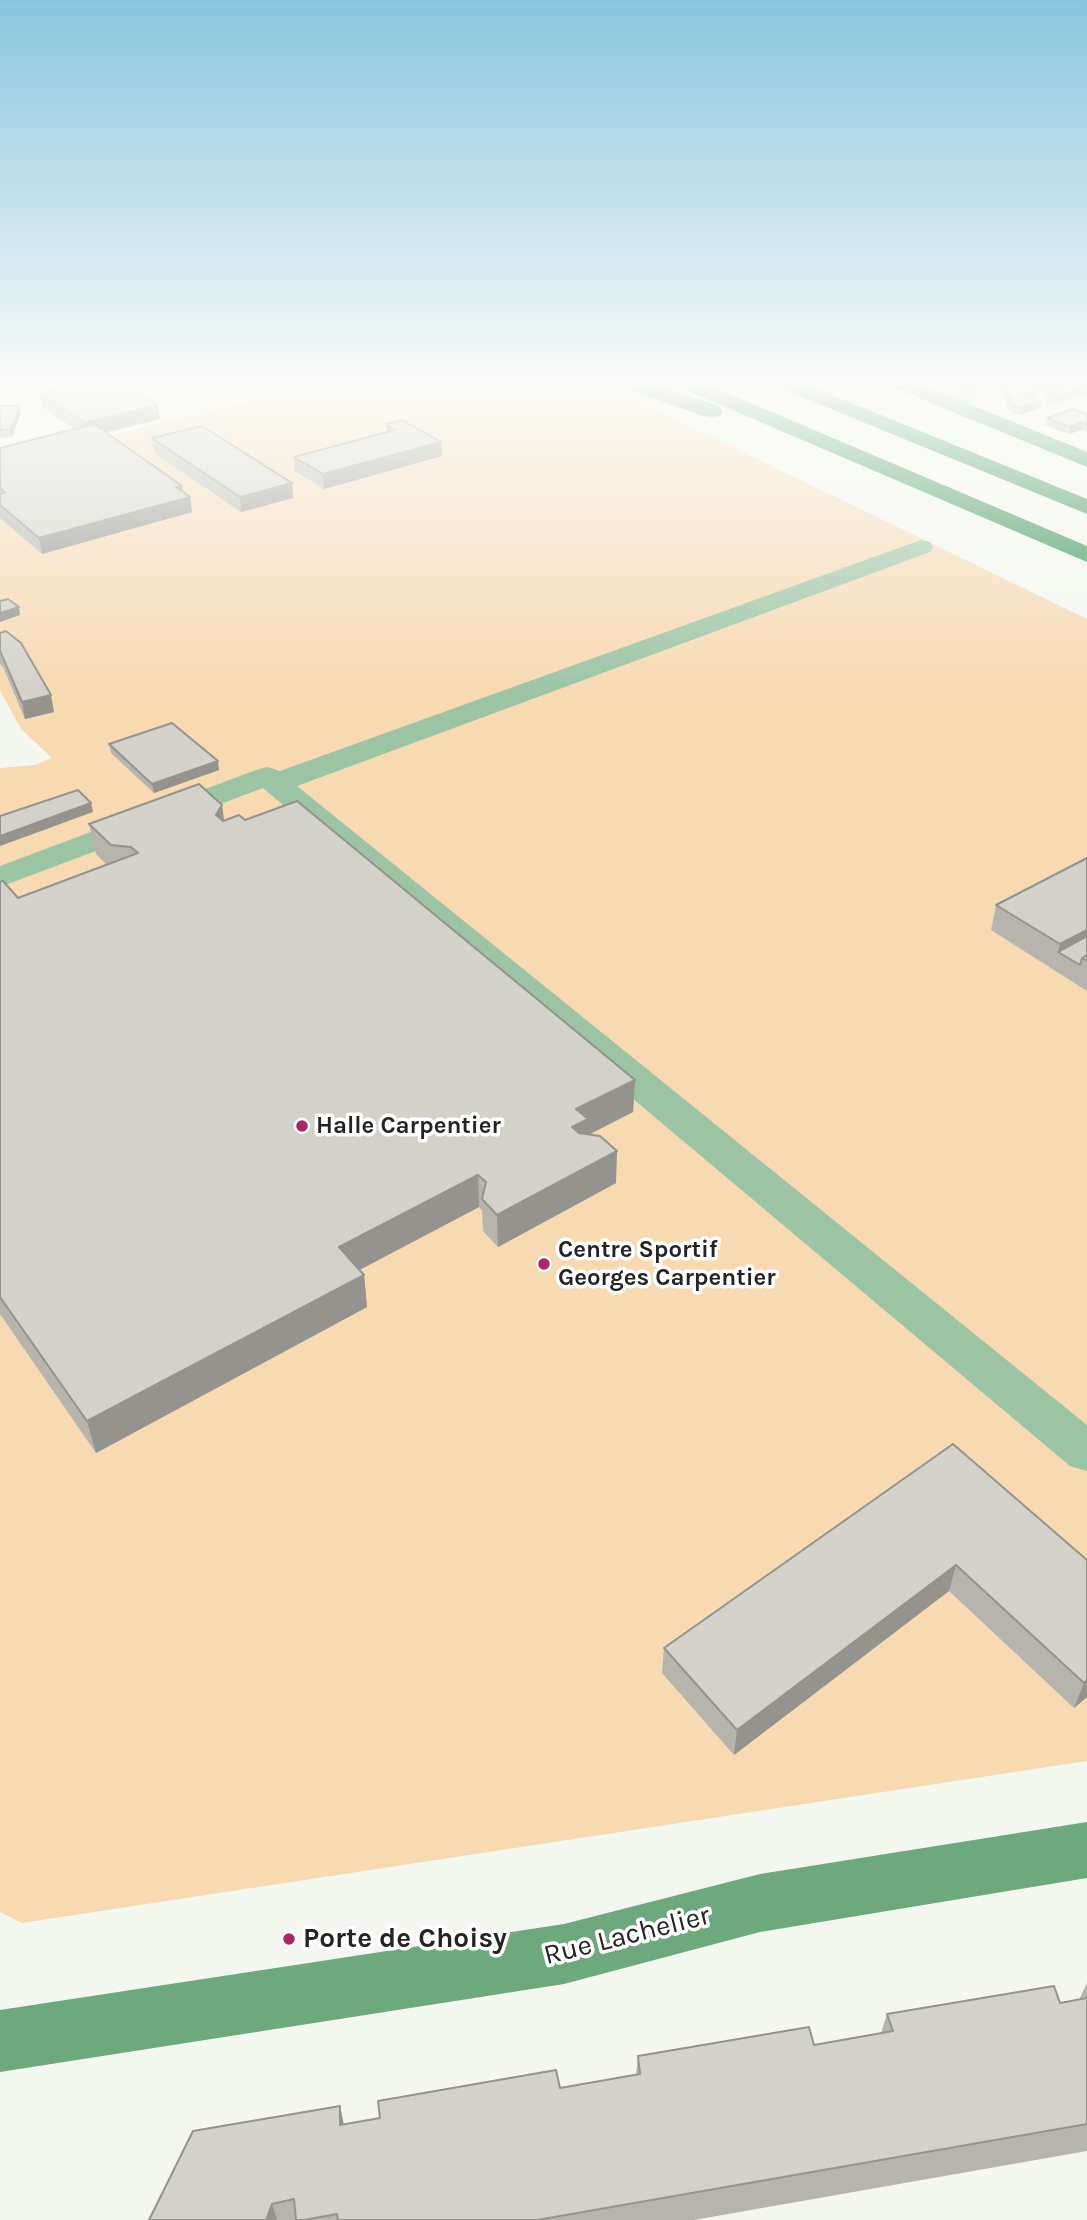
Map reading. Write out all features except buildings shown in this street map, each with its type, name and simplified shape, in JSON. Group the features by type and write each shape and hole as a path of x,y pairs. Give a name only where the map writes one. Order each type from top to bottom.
{"highway":[{"path":"930,488 1087,555"},
{"path":"1040,488 1087,507"}],"main road":[{"name":"Rue Lachelier","path":"0,2042 564,1954 761,1903 1087,1850"}],"street":[{"path":"275,783 921,547"},
{"path":"0,877 267,776 1087,1452"}],"shaded area":[{"name":"Centre Sportif Georges Carpentier","path":"0,488 817,488 1087,619 1087,1761 22,1923 0,1912 0,768 35,765 52,758 21,729 0,690"}],"place":[{"name":"Halle Carpentier","path":"302,1126"},
{"name":"Centre Sportif Georges Carpentier","path":"544,1264"},
{"name":"Porte de Choisy","path":"289,1939"}]}
